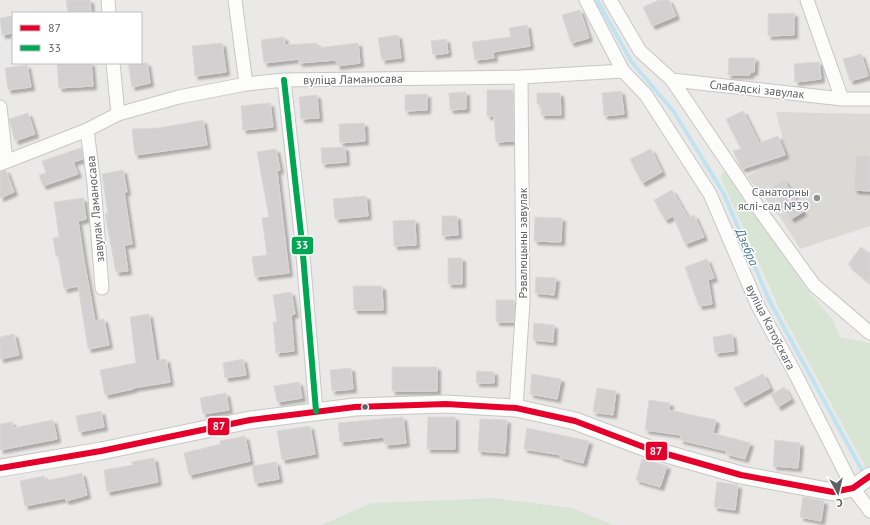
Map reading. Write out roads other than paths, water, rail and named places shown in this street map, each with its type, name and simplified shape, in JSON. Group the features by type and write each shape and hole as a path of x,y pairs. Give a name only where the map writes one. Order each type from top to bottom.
{"street":[{"path":"108,0 109,12"},
{"path":"235,0 246,84"},
{"name":"вуліца Катоўскага","path":"586,0 623,71 646,95 710,194 758,306 796,375 861,483 870,511"},
{"path":"807,0 842,98"},
{"path":"616,1 640,51 672,80 764,216 814,285 870,333"},
{"path":"114,64 118,114"},
{"name":"вуліца Ламаносава","path":"3,162 87,130 118,114 179,97 246,84 284,80 521,77 623,71"},
{"name":"Рэвалюцыны завулак","path":"516,408 522,302 521,77"},
{"path":"284,80 302,243 316,411"},
{"name":"Слабадскі завулак","path":"672,80 842,98 870,99"},
{"path":"0,107 3,162"},
{"name":"завулак Ламаносава","path":"87,130 94,184 102,288"},
{"path":"0,468 93,453 250,420 355,407 446,404 516,408 575,421 649,449 741,475 833,492 861,483"}],"waterway":[{"name":"Дзебра","path":"597,0 631,61 674,112 724,194 769,300 864,474"}],"place":[{"name":"Санаторны яслі-сад №39","path":"817,198"}]}
